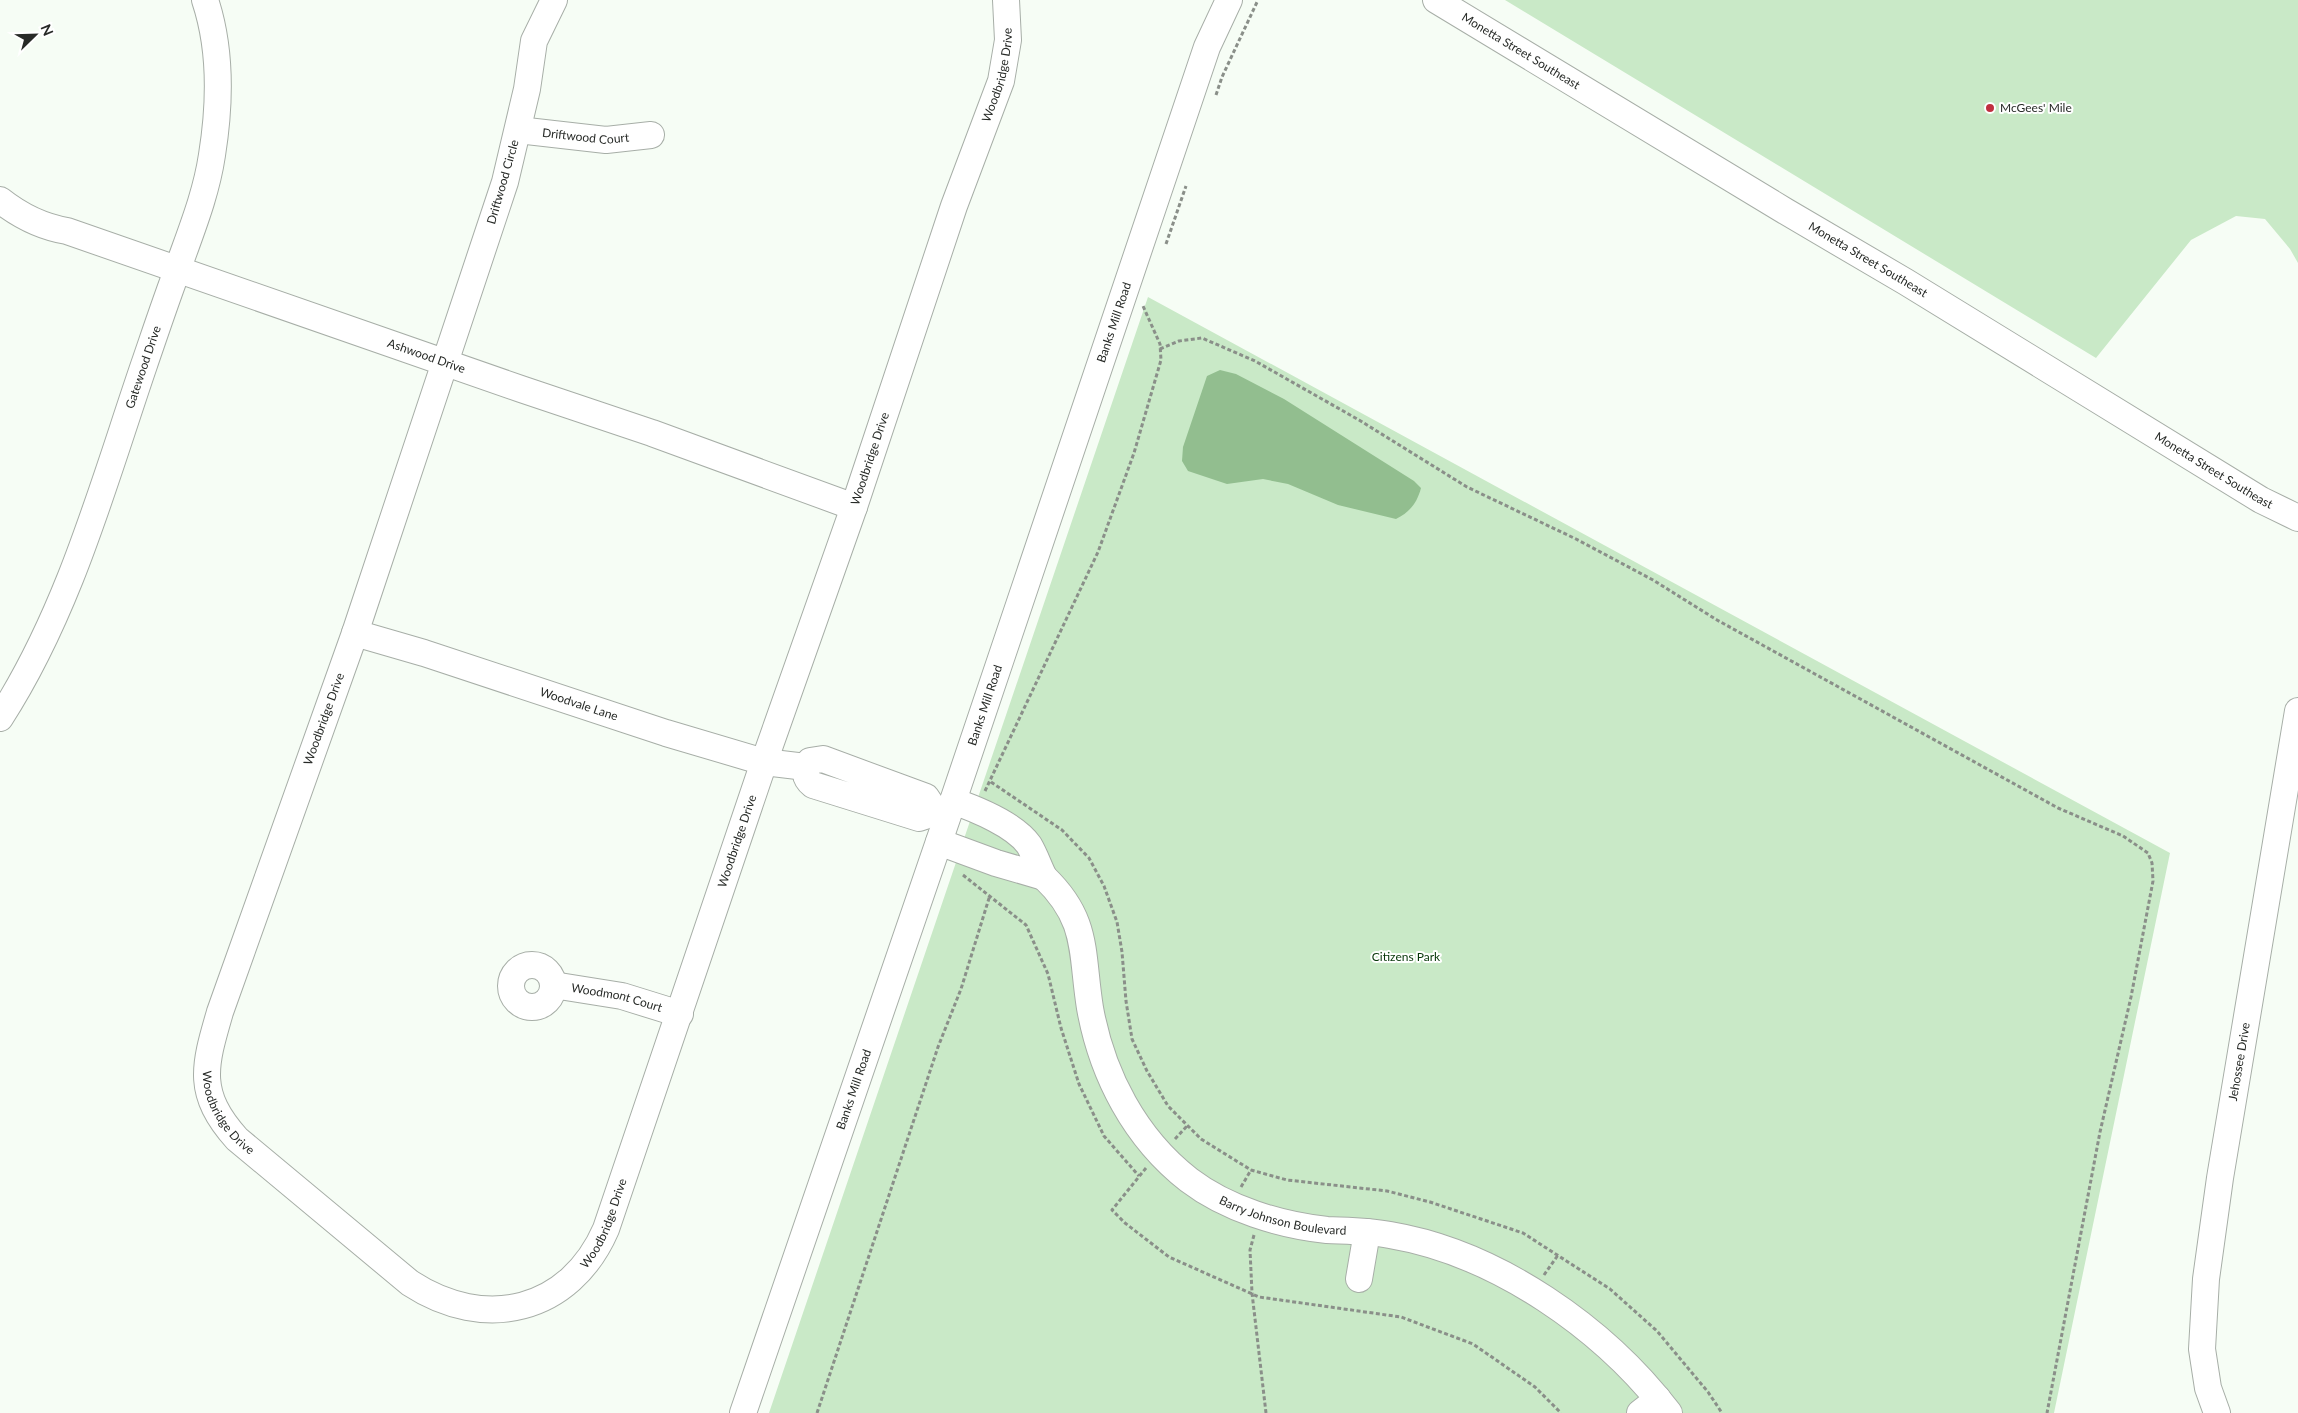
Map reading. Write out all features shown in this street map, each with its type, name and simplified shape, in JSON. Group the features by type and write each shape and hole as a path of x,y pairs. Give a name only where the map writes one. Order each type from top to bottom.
{"street":[{"name":"Gatewood Drive","path":"0,718 34,663 47,634 95,511 198,213 206,184 214,132 217,80 216,55 205,0"},
{"name":"Driftwood Circle","path":"445,362 505,182 518,130 534,41 554,0"},
{"name":"Woodbridge Drive","path":"445,362 354,633 220,1012 207,1056 207,1084 216,1111 223,1124 237,1139 410,1283 457,1306 492,1310 521,1306 552,1294 578,1274 598,1248 680,1014 764,762 854,508 954,206 1001,81 1008,40 1006,0"},
{"name":"Banks Mill Road","path":"743,1413 948,846 951,809 1207,47 1228,0"},
{"name":"Monetta Street Southeast","path":"1436,0 1914,287 2260,500 2298,518"},
{"name":"Driftwood Court","path":"518,130 606,140 651,135"},
{"name":"Ashwood Drive","path":"0,200 23,216 40,223 652,432 854,508"},
{"name":"Woodvale Lane","path":"354,633 424,653 666,733 764,762 806,767 810,761 822,759 926,797 930,802 951,809"},
{"name":"Jehossee Drive","path":"2217,1413 2208,1388 2202,1349 2206,1280 2220,1178 2298,711"},
{"name":"Barry Johnson Boulevard","path":"951,809 991,816 1023,839 1029,846 1044,877 1068,904 1081,935 1091,1011 1105,1065 1128,1113 1160,1154 1190,1180 1209,1193 1261,1215 1326,1230 1391,1235 1447,1250 1474,1260 1532,1292 1587,1329 1636,1374 1656,1408"},
{"path":"948,846 996,864 1044,877"},
{"name":"Woodmont Court","path":"553,985 622,996 680,1014"},
{"path":"1359,1279 1367,1232"}],"path":[{"path":"1214,103 1222,77 1258,0"},
{"path":"1165,246 1187,181"},
{"path":"951,809 991,782 1098,552 1134,453 1161,360 1160,349 1143,306 1146,297"},
{"path":"1160,349 1178,341 1202,338 1255,361 1359,420 1467,487 1568,535 1653,580 1717,620 2032,794 2058,808 2123,836 2148,853 2152,863 2151,891 2131,997 2100,1132 2046,1413"},
{"path":"991,782 1062,830 1090,858 1104,886 1117,922 1132,1038 1147,1071 1168,1106 1201,1139 1251,1170 1287,1180 1387,1191 1430,1202 1523,1233 1610,1289 1657,1331 1708,1392 1722,1413"},
{"path":"948,846 951,861 967,880 1026,924 1048,974 1061,1028 1079,1084 1104,1136 1139,1176"},
{"path":"817,1413 938,1047 961,989 990,896"},
{"path":"1187,1126 1139,1176 1112,1210 1125,1224 1169,1257 1259,1296 1401,1317 1473,1344 1535,1386 1561,1413"},
{"path":"1261,1215 1250,1250 1252,1292 1266,1413"}],"green space":[{"name":"McGees' Mile","path":"1505,0 2298,0 2298,263 2290,249 2265,219 2236,216 2191,240 2096,358"},
{"name":"Citizens Park","path":"1148,297 2170,853 2054,1413 769,1413"}],"shaded area":[{"path":"1220,370 1236,374 1284,399 1414,481 1421,488 1415,503 1396,519 1338,505 1288,484 1263,479 1227,484 1188,471 1182,461 1183,447 1207,376"}],"place":[{"name":"McGees' Mile","path":"1990,108"}]}
